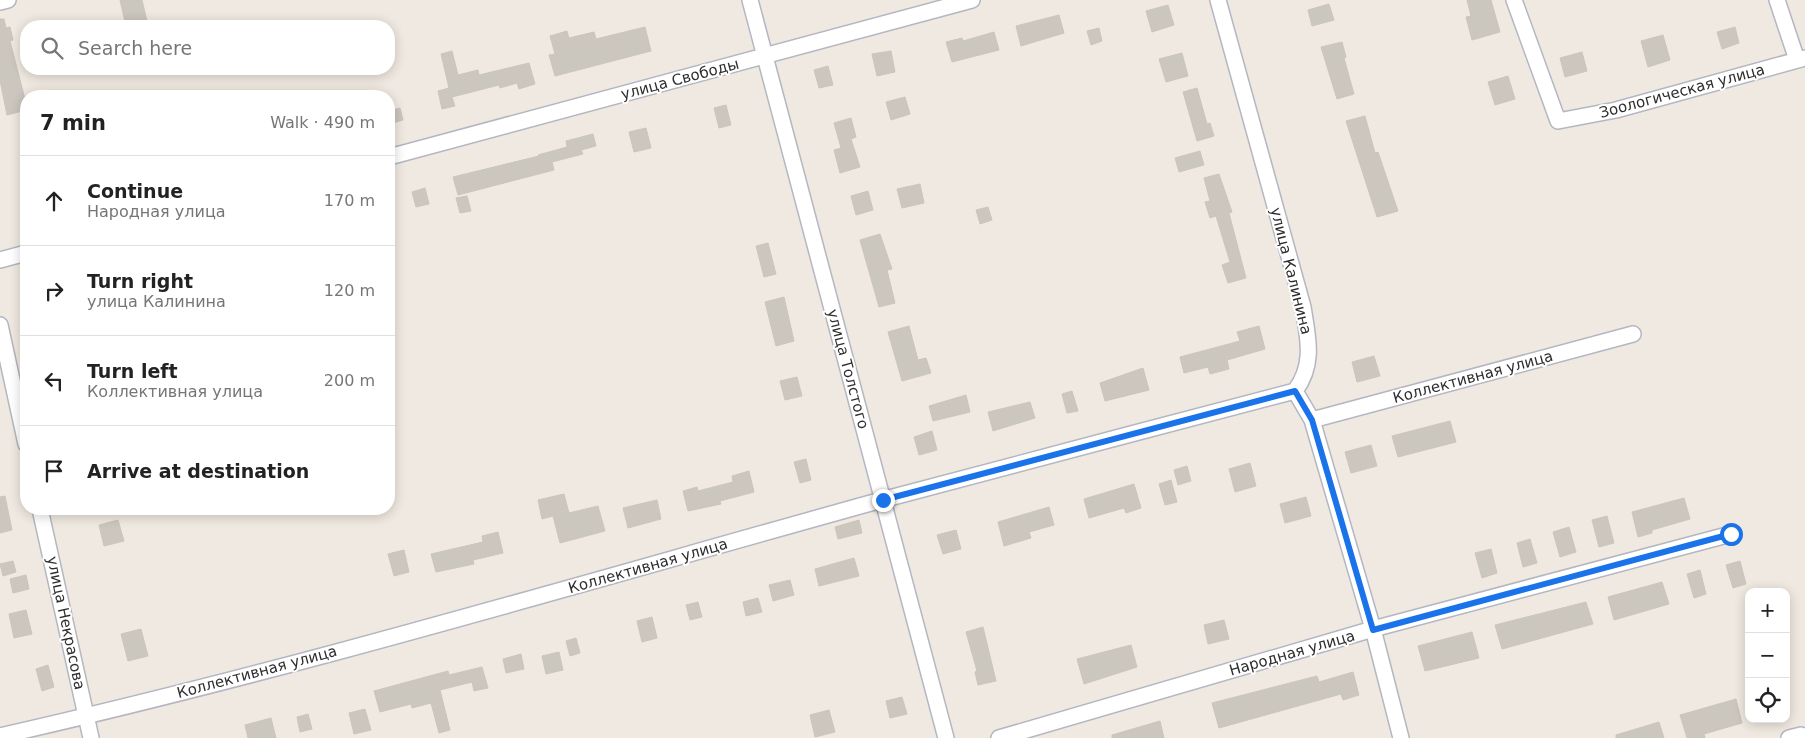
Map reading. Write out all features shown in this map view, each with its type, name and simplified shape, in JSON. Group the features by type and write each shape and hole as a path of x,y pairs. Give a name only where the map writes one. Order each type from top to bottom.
{"street":[{"path":"0,2 8,0"},
{"name":"улица Толстого","path":"750,0 946,738"},
{"name":"улица Свободы","path":"395,155 972,0"},
{"name":"улица Калинина","path":"1218,0 1303,307 1310,348 1304,378 1295,391"},
{"name":"Зоологическая улица","path":"1514,0 1558,121 1616,110 1801,59"},
{"path":"1777,0 1801,59"},
{"path":"0,260 20,255"},
{"path":"0,325 20,417"},
{"name":"Коллективная улица","path":"1312,420 1633,334"},
{"path":"1295,391 1312,420 1373,630 1402,738"},
{"name":"Коллективная улица","path":"0,736 86,716 422,630 883,500 1295,391"},
{"name":"улица Некрасова","path":"41,515 91,738"},
{"name":"Народная улица","path":"999,738 1373,630 1731,534"}],"building":[{"path":"120,0 142,0 147,20 125,20"},
{"path":"1467,0 1491,0 1500,32 1472,40 1466,17 1471,16"},
{"path":"1329,4 1334,20 1312,26 1308,10"},
{"path":"1168,5 1174,25 1152,32 1146,11"},
{"path":"1059,15 1064,33 1021,46 1016,26"},
{"path":"0,19 4,19 6,28 10,27 13,40 10,41 23,90 20,90 20,112 7,115 0,80"},
{"path":"645,27 651,51 555,76 549,55 555,54 550,36 567,31 569,38 594,32 596,39"},
{"path":"1735,27 1739,43 1722,49 1717,32"},
{"path":"1099,28 1102,41 1091,45 1087,31"},
{"path":"994,32 999,50 952,62 946,42 962,38 963,41"},
{"path":"1663,35 1670,60 1648,67 1641,41"},
{"path":"1342,42 1346,57 1344,58 1354,94 1337,99 1321,47"},
{"path":"452,51 458,75 478,70 479,75 529,63 535,84 519,89 517,83 500,88 499,85 452,97 455,106 442,109 438,91 449,88 441,54"},
{"path":"891,51 895,72 877,76 872,54"},
{"path":"1582,52 1587,71 1565,77 1560,58"},
{"path":"1182,53 1188,76 1166,82 1159,59"},
{"path":"828,66 833,85 819,88 814,70"},
{"path":"1508,76 1515,99 1495,105 1488,82"},
{"path":"1197,88 1207,124 1210,123 1214,136 1197,141 1183,92"},
{"path":"905,97 910,114 891,120 886,102"},
{"path":"726,105 731,125 719,128 714,108"},
{"path":"400,108 403,120 395,122 395,109"},
{"path":"1365,116 1375,153 1378,152 1398,211 1377,217 1346,121"},
{"path":"851,118 856,137 851,139 860,167 840,173 834,150 841,148 834,123"},
{"path":"646,128 651,148 634,152 629,132"},
{"path":"593,134 596,146 581,150 583,154 552,162 554,170 458,195 453,177 539,156 567,147 566,141"},
{"path":"1200,151 1204,165 1179,172 1175,158"},
{"path":"1219,174 1232,212 1229,213 1246,278 1228,283 1222,265 1230,262 1216,216 1210,218 1205,202 1210,201 1204,178"},
{"path":"920,184 924,203 902,208 897,189"},
{"path":"425,188 429,204 416,207 412,192"},
{"path":"868,191 873,210 856,215 851,196"},
{"path":"467,196 471,211 460,213 456,198"},
{"path":"988,207 992,220 980,224 976,210"},
{"path":"880,234 892,269 887,270 895,303 879,307 860,240"},
{"path":"768,243 776,274 764,277 756,246"},
{"path":"784,297 794,341 776,346 765,302"},
{"path":"909,326 918,360 926,358 931,373 902,381 888,332"},
{"path":"1259,326 1265,349 1227,360 1229,369 1210,374 1208,367 1184,373 1180,357 1240,341 1237,332"},
{"path":"1374,356 1380,376 1357,382 1352,362"},
{"path":"1143,368 1149,390 1105,401 1100,383"},
{"path":"797,377 802,396 785,400 780,381"},
{"path":"1072,391 1078,411 1067,413 1062,394"},
{"path":"966,395 970,412 933,421 929,406"},
{"path":"1030,402 1035,418 993,431 988,412"},
{"path":"1450,421 1456,442 1398,457 1392,436"},
{"path":"932,431 937,450 919,455 914,437"},
{"path":"1371,445 1377,466 1351,473 1345,452"},
{"path":"806,459 811,480 800,483 794,462"},
{"path":"1250,463 1256,486 1235,492 1229,469"},
{"path":"1187,466 1191,481 1178,485 1174,470"},
{"path":"749,471 754,492 720,501 721,504 688,511 683,491 697,487 698,491 733,482 732,476"},
{"path":"1171,480 1177,502 1165,505 1159,484"},
{"path":"1134,484 1141,508 1126,513 1124,508 1089,518 1084,499"},
{"path":"564,494 569,513 598,506 605,531 560,543 553,516 542,519 538,500"},
{"path":"5,496 12,530 0,533 0,497"},
{"path":"1306,497 1311,516 1285,523 1280,504"},
{"path":"1684,498 1690,519 1652,530 1652,533 1638,537 1632,512"},
{"path":"657,500 661,519 628,528 623,508"},
{"path":"1049,507 1054,525 1029,532 1031,538 1004,546 998,522"},
{"path":"1607,516 1614,543 1599,547 1592,520"},
{"path":"118,520 124,541 104,546 99,525"},
{"path":"859,520 862,533 838,539 835,527"},
{"path":"1569,527 1576,552 1560,557 1553,532"},
{"path":"956,530 961,549 943,554 937,535"},
{"path":"498,532 503,553 473,560 474,564 436,572 431,554 483,542 482,536"},
{"path":"1530,539 1537,563 1523,567 1517,543"},
{"path":"1491,549 1497,573 1482,578 1475,553"},
{"path":"404,550 409,572 394,576 388,554"},
{"path":"854,558 859,576 819,586 815,569"},
{"path":"13,561 16,572 3,576 0,564"},
{"path":"1740,561 1746,584 1733,588 1726,565"},
{"path":"1700,570 1706,594 1694,598 1687,574"},
{"path":"26,575 29,589 13,593 10,579"},
{"path":"790,580 794,595 773,601 769,585"},
{"path":"1662,582 1669,604 1614,620 1608,597"},
{"path":"758,598 762,612 746,616 743,602"},
{"path":"698,602 702,617 690,620 686,605"},
{"path":"1586,602 1593,624 1502,649 1495,625"},
{"path":"26,610 32,634 14,638 9,614"},
{"path":"652,617 657,638 642,642 637,621"},
{"path":"1224,620 1229,639 1208,644 1204,625"},
{"path":"983,627 996,681 978,685 975,672 977,671 966,632"},
{"path":"141,629 148,656 128,661 121,634"},
{"path":"1472,632 1479,658 1425,671 1418,646"},
{"path":"576,638 580,653 570,656 566,641"},
{"path":"1131,645 1137,667 1084,684 1077,659"},
{"path":"559,652 563,670 546,674 542,656"},
{"path":"521,654 524,669 506,673 503,659"},
{"path":"48,665 54,687 42,691 36,669"},
{"path":"482,667 488,688 474,691 472,682 440,690 450,730 439,733 431,703 412,708 411,704 380,712 374,691 448,671 449,675"},
{"path":"1353,672 1359,695 1343,700 1341,694 1219,728 1212,703 1317,676 1319,682"},
{"path":"902,697 907,714 890,718 886,701"},
{"path":"1736,699 1742,723 1704,734 1705,738 1687,738 1680,715"},
{"path":"365,709 371,730 354,734 349,713"},
{"path":"829,710 835,732 815,737 810,715"},
{"path":"308,714 312,729 300,732 297,717"},
{"path":"271,718 276,738 248,738 245,725"},
{"path":"1160,721 1164,738 1112,738 1112,735"},
{"path":"1659,722 1664,738 1616,738 1616,735"}],"route":[{"path":"883,500 1295,391 1312,420 1373,630 1731,534"}]}
